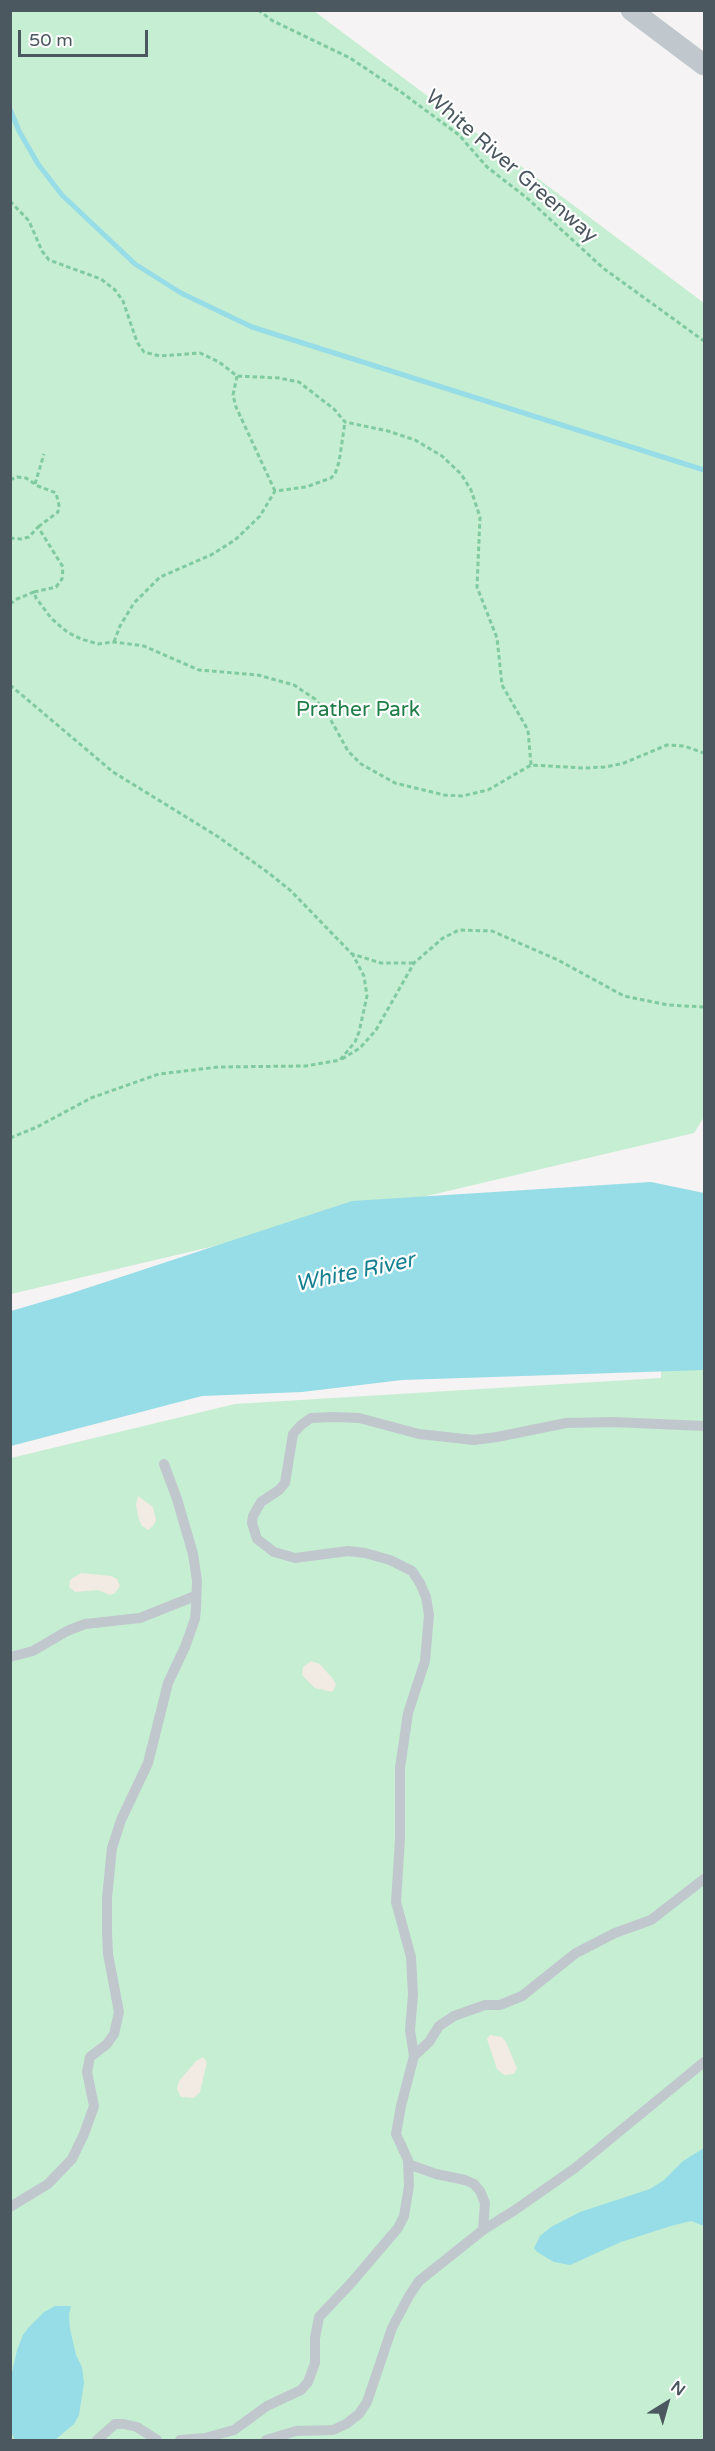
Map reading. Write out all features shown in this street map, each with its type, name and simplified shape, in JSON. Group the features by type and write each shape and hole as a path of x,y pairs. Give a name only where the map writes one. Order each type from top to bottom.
{"street":[{"path":"631,10 705,65"}],"lane":[{"path":"180,2440 205,2438 234,2430 267,2406 301,2390 308,2382 315,2363 315,2338 319,2317 398,2228 404,2216 409,2186 408,2164 396,2134 414,2056 410,2030 413,1995 411,1957 396,1902 400,1839 400,1768 408,1713 425,1661 429,1615 420,1582 412,1571 403,1565 377,1556 348,1551 295,1558 274,1552 257,1539 252,1523 253,1516 261,1502 285,1483 293,1434 311,1418 359,1418 419,1434 474,1440 567,1423 613,1422 705,1426"},
{"path":"10,2207 48,2184 64,2169 78,2148 94,2106 87,2072 90,2057 107,2044 114,2034 118,2012 108,1954 107,1932 107,1898 112,1848 121,1820 148,1763 168,1683 195,1619 196,1581 193,1554 180,1506 164,1464"},
{"path":"10,1657 33,1652 67,1631 85,1624 140,1618 195,1596"},
{"path":"414,2056 429,2042 439,2026 454,2016 485,2005 500,2005 522,1996 576,1953 615,1933 651,1920 705,1879"},
{"path":"266,2440 296,2431 333,2430 346,2424 358,2414 367,2402 385,2344 419,2281 483,2230 575,2168 705,2062"},
{"path":"408,2164 474,2184 485,2203 483,2230"},
{"path":"97,2440 115,2424 124,2424 138,2427 156,2440"}],"path":[{"name":"White River Greenway","path":"258,10 273,21 350,58 401,92 459,135 487,167 527,198 603,268 705,341"},
{"path":"10,201 29,221 42,251 49,260 101,279 115,290 123,302 137,342 144,352 160,356 200,353 219,362 237,376 279,378 299,382 334,409 345,422 388,430 425,446 455,468 471,490 480,525 477,587 496,638 502,685 525,723 531,765"},
{"path":"237,376 233,395 236,407 275,491"},
{"path":"275,491 318,484 335,474 345,422"},
{"path":"35,484 44,454"},
{"path":"10,480 21,477 53,491 58,497 59,505 55,516 38,527 29,537 21,540 10,538"},
{"path":"114,642 126,615 153,583 173,570 211,555 235,540 260,516 275,491"},
{"path":"10,604 34,592 56,587 64,573 59,559 38,527"},
{"path":"34,592 51,618 73,636 98,644 114,642 152,648 199,670 258,675 294,685 315,699 328,715 348,751 361,764 395,783 414,788 444,795 462,796 488,790 531,765 606,767 631,760 667,745 684,746 705,753"},
{"path":"10,685 113,772 218,836 263,868 291,891 352,954 364,976 366,1003 363,1021 355,1042 340,1060"},
{"path":"10,1138 37,1127 106,1091 159,1074 218,1067 297,1067 340,1060 352,1054 369,1039 381,1023 414,963 452,933 466,929 482,929 502,935 558,960 624,996 668,1005 705,1007"},
{"path":"352,954 381,963 414,963"}],"green space":[{"name":"Prather Park","path":"11,11 314,11 704,303 704,1117 694,1133 11,1294"},
{"path":"661,1336 704,1343 703,2440 11,2440 11,1458 235,1404 661,1378"}],"sand":[{"path":"138,1496 153,1507 156,1520 148,1530 139,1520 136,1505"},
{"path":"81,1573 111,1576 117,1579 120,1586 115,1593 110,1595 98,1590 75,1592 69,1587 70,1580"},
{"path":"311,1661 320,1664 333,1679 336,1685 332,1692 315,1688 302,1675 303,1667"},
{"path":"490,2035 502,2037 506,2042 517,2068 514,2074 504,2075 497,2069 487,2039"},
{"path":"203,2057 207,2062 200,2092 194,2098 181,2097 177,2089 179,2081 196,2061"}],"water":[{"name":"White River","path":"651,1182 704,1193 704,1370 402,1380 302,1392 202,1396 11,1446 11,1311 352,1201"},
{"path":"704,2148 704,2226 691,2221 671,2226 621,2242 570,2265 554,2262 534,2248 540,2236 551,2227 580,2212 650,2189 664,2180 683,2161"},
{"path":"55,2306 71,2306 70,2329 76,2355 82,2367 84,2383 79,2415 74,2424 55,2440 15,2440 11,2431 10,2381 17,2350 29,2327 44,2312"}],"waterway":[{"path":"10,109 19,131 38,164 62,195 135,264 181,293 252,327 704,470"}]}
